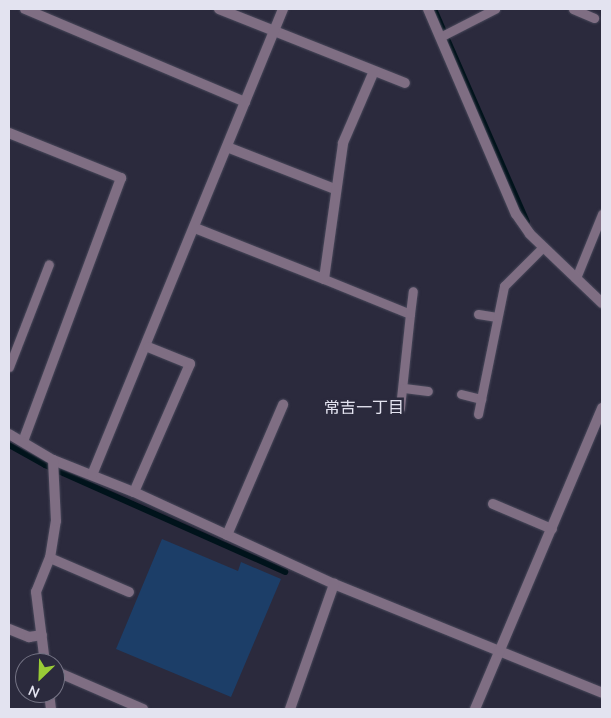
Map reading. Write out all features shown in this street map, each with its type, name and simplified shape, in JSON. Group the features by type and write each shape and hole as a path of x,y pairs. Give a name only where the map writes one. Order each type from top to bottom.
{"street":[{"path":"25,9 245,102"},
{"path":"219,9 405,83"},
{"path":"92,475 148,346 283,9"},
{"path":"428,9 516,214 543,247 602,303"},
{"path":"195,228 324,280 343,143 374,71"},
{"path":"9,133 121,178 23,441"},
{"path":"227,147 336,189"},
{"path":"134,492 190,364 148,346"},
{"path":"228,535 283,405"},
{"path":"475,709 602,408"},
{"path":"9,434 53,460 134,492 334,584 602,693"},
{"path":"44,653 36,592 50,558 56,521 53,460"},
{"path":"493,504 552,529"},
{"path":"50,558 129,592"},
{"path":"290,709 334,584"},
{"path":"9,629 29,637 42,635"},
{"path":"65,675 143,709"}],"lane":[{"path":"440,37 495,9"},
{"path":"573,9 594,18"},
{"path":"576,278 602,214"},
{"path":"478,414 504,286 543,247"},
{"path":"9,367 49,264"},
{"path":"32,280 41,284"},
{"path":"324,280 410,314"},
{"path":"400,408 404,388 413,291"},
{"path":"478,314 497,318"},
{"path":"404,388 428,391"},
{"path":"461,394 481,399"}],"building":[{"path":"162,539 238,571 241,562 281,579 231,697 116,649"}],"waterway":[{"path":"434,9 527,222"},
{"path":"9,445 45,465 285,572"}],"district":[{"name":"常吉一丁目","path":"364,408"}]}
